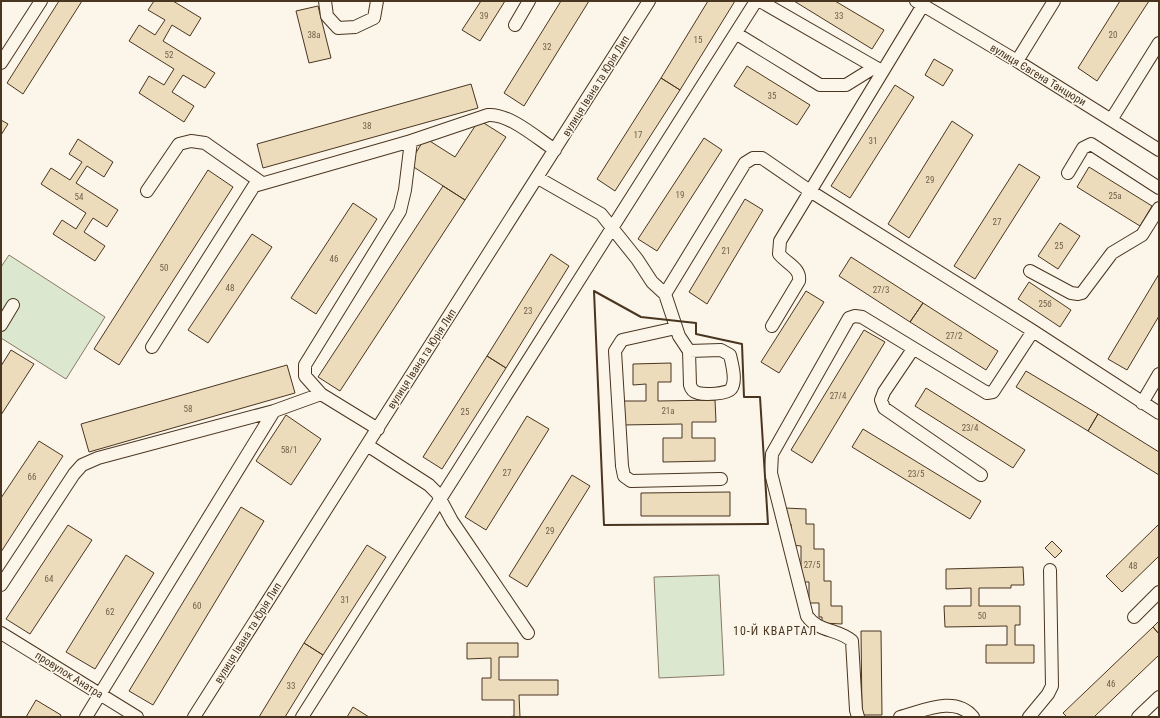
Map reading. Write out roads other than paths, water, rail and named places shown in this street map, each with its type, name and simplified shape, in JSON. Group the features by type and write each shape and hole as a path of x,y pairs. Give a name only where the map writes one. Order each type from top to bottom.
{"street":[{"path":"1,62 42,1"},
{"path":"325,1 327,16 338,28 356,27 374,18 377,1"},
{"path":"516,25 529,1"},
{"name":"вулиця Івана та Юрія Лип","path":"194,717 538,178 648,1"},
{"path":"302,717 439,498 737,34 756,1"},
{"path":"760,1 879,70"},
{"path":"1017,61 1054,1"},
{"path":"772,326 799,281 800,274 779,254 780,241 879,70 920,3"},
{"name":"вулиця Євгена Танцюри","path":"920,3 1017,61 1159,150"},
{"path":"737,34 820,84 846,85 879,70"},
{"path":"1111,120 1159,43"},
{"path":"152,347 248,193 254,186 411,141 494,114 506,118 555,150"},
{"path":"147,191 179,144 191,141 205,143 262,183"},
{"path":"378,429 321,394 304,376 304,365 400,211 405,190 411,141"},
{"path":"1068,173 1083,148 1091,144 1159,188"},
{"path":"665,294 745,163 753,158 762,158 810,191 1033,331 1159,413"},
{"path":"538,178 600,214 637,259 652,282 665,294 679,336 689,351 690,385 692,389 699,393 726,393 731,390 733,386 733,366 730,355 721,350 689,351"},
{"path":"1030,270 1071,293 1082,293 1112,253 1142,235 1159,208"},
{"path":"1,325 13,305"},
{"path":"858,717 856,710 852,642 847,636 821,628 811,622 807,616 771,473 772,454 849,318 855,316 862,317 987,393 993,392 1033,331"},
{"path":"676,328 622,340 617,345 615,351 622,466 624,476 631,481 721,479"},
{"path":"913,349 884,392 882,400 884,408 981,475"},
{"path":"1142,403 1159,374"},
{"path":"1,585 82,464 98,458 274,411 321,394"},
{"path":"86,717 274,411"},
{"path":"367,446 429,485 528,634"},
{"path":"1029,717 1048,694 1052,686 1050,570"},
{"path":"1134,617 1159,592"},
{"name":"провулок Анатра","path":"1,633 137,717"},
{"path":"1138,717 1159,696"},
{"path":"900,717 948,705 960,707 969,712 973,717"}],"district":[{"name":"10-Й КВАРТАЛ","path":"775,631"}]}
